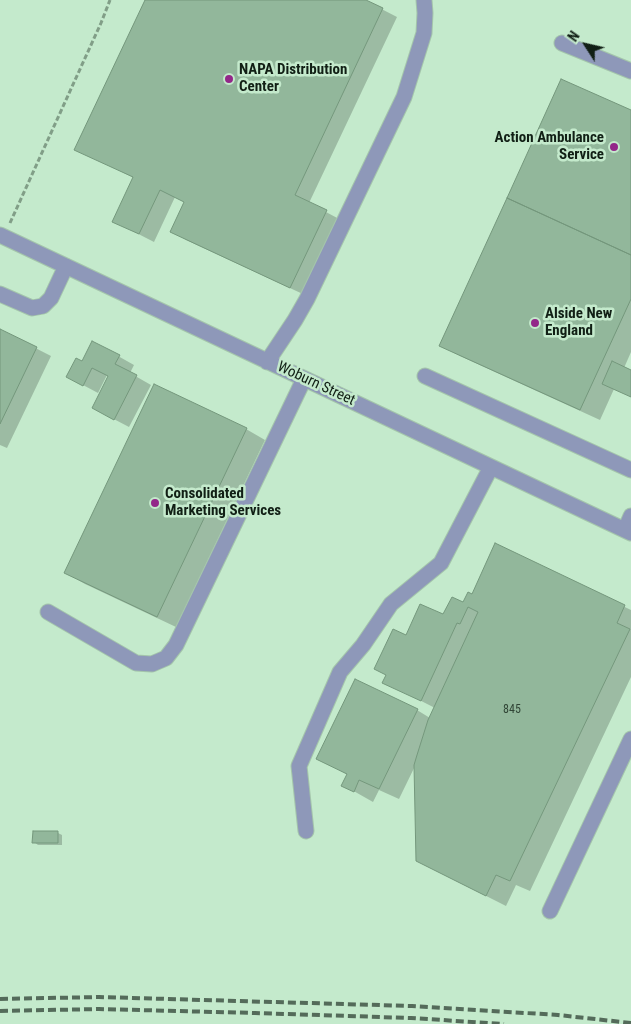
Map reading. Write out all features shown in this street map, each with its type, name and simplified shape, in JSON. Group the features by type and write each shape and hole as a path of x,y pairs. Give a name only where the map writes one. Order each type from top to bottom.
{"street":[{"path":"267,362 307,299 404,97 424,33 424,0"},
{"path":"562,43 631,71"},
{"name":"Woburn Street","path":"2,236 628,532"},
{"path":"0,294 32,308 43,306 50,298 66,266"},
{"path":"425,376 631,470"},
{"path":"48,612 136,663 152,664 166,658 176,645 304,379"},
{"path":"306,831 298,766 340,672 362,645 390,604 441,563 491,467"},
{"path":"628,532 631,516"},
{"path":"550,911 631,739"}],"path":[{"path":"2,236 110,0"}],"building":[{"name":"NAPA Distribution Center","path":"145,0 366,0 383,8 295,195 327,210 290,288 170,232 184,202 160,190 139,234 112,222 133,177 74,150"},
{"path":"561,79 631,110 631,255 507,198"},
{"name":"Alside New England","path":"507,198 631,255 631,299 580,410 439,346"},
{"path":"0,329 37,347 0,424"},
{"path":"92,341 120,355 115,364 137,375 114,420 92,408 108,376 92,368 83,386 66,377 76,358 82,361"},
{"path":"612,361 631,370 631,397 602,384"},
{"name":"Consolidated Marketing Services","path":"154,384 247,428 157,617 64,573"},
{"path":"495,543 625,605 617,623 630,629 510,881 496,875 486,896 416,861 414,765 428,720 478,612 468,607 460,624 457,623 421,701 382,683 386,675 374,669 393,629 406,635 420,604 443,614 452,597 463,602 468,592 472,594"},
{"path":"355,679 418,709 379,789 359,780 354,792 341,786 347,774 316,759"},
{"path":"33,831 58,831 58,843 32,843"}],"railway":[{"path":"0,999 99,997 412,1006 558,1015 631,1023"},
{"path":"0,1011 99,1009 255,1013 411,1018 504,1024"}],"place":[{"name":"NAPA Distribution Center","path":"229,79"},
{"name":"Action Ambulance Service","path":"614,147"},
{"name":"Alside New England","path":"535,323"},
{"name":"Consolidated Marketing Services","path":"155,503"}]}
